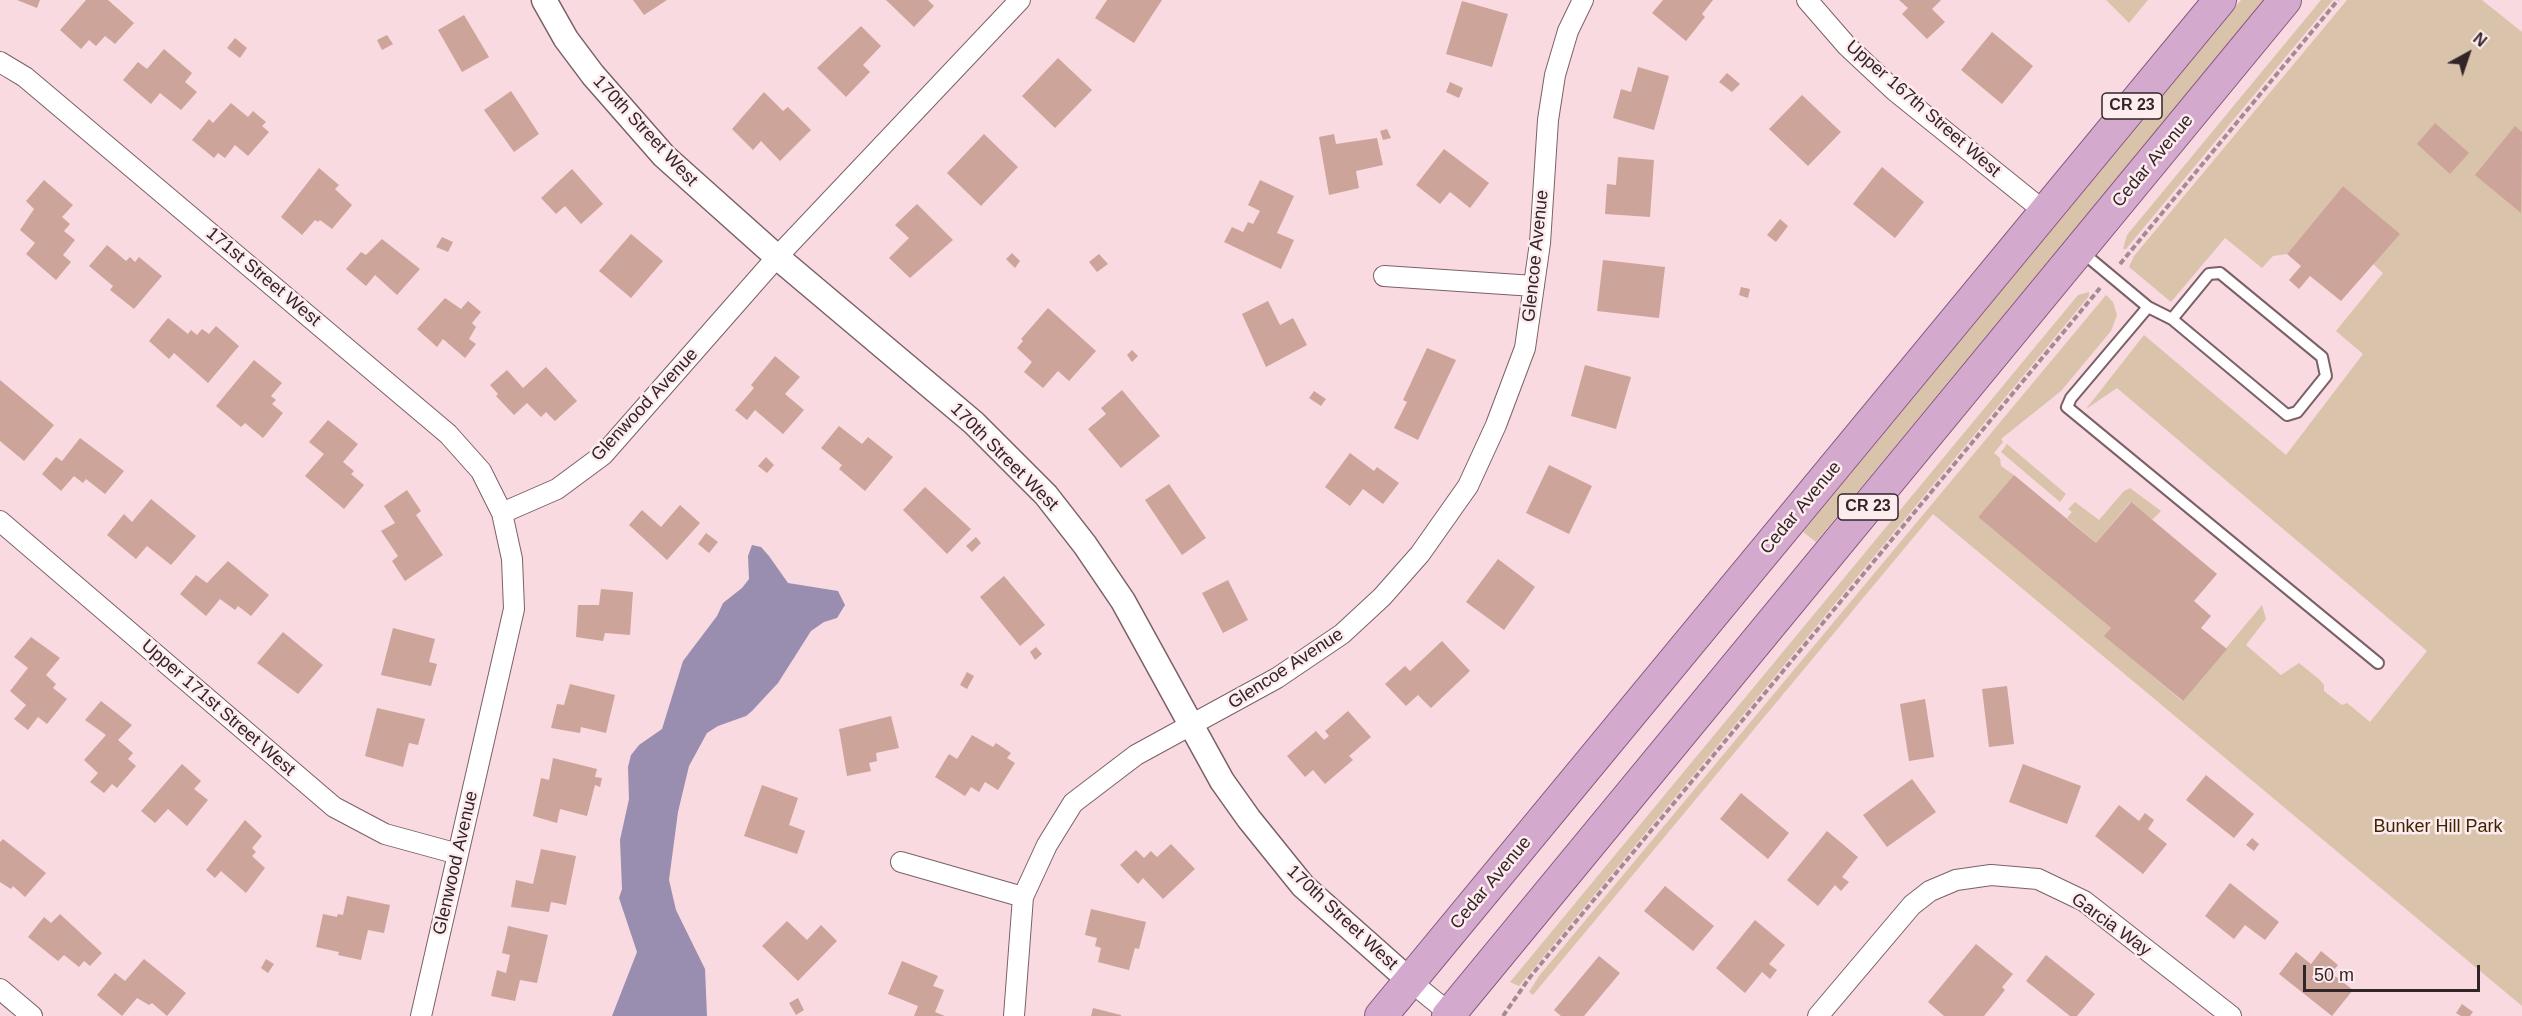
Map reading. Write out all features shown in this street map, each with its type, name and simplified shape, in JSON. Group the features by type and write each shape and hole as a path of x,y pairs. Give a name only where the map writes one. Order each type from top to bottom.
{"main road":[{"name":"Cedar Avenue","path":"1381,1016 2220,0"},
{"name":"Cedar Avenue","path":"1450,1015 2285,0"}],"street":[{"name":"170th Street West","path":"544,0 566,39 627,116 694,185 974,423 1046,495 1085,545 1123,601 1222,781 1275,853 1303,886 1335,916 1450,1015"},
{"name":"Glenwood Avenue","path":"421,1016 514,609 512,559 502,513 557,489 603,456 777,257 1020,0"},
{"name":"Glencoe Avenue","path":"1014,1016 1023,897 1047,845 1073,803 1136,755 1191,723 1225,709 1277,678 1342,634 1382,597 1420,554 1468,486 1496,425 1525,348 1534,286 1553,86 1568,31 1583,0"},
{"name":"Upper 167th Street West","path":"1807,0 1847,46 1895,91 2045,212"},
{"name":"171st Street West","path":"0,63 25,76 448,434 481,471 502,513"},
{"path":"1384,276 1534,286"},
{"name":"Upper 171st Street West","path":"0,521 334,807 384,834 458,854"},
{"path":"901,862 1023,897"},
{"name":"Garcia Way","path":"1818,1016 1912,905 1930,891 1956,880 1992,875 2038,879 2084,902 2231,1016"},
{"path":"0,989 32,1016"}],"lane":[{"path":"2079,250 2148,307 2172,319 2287,415 2297,412 2326,376 2322,357 2220,273 2209,274 2172,319"},
{"path":"2148,307 2067,407 2378,663"}],"path":[{"path":"1503,1016 1530,977 2338,0"}],"green space":[{"path":"2106,0 2148,0 2129,23"},
{"path":"2241,0 2264,0 1816,542 1803,532"},
{"path":"2321,0 2333,0 2126,249 2123,249 2127,235"},
{"name":"Bunker Hill Park","path":"2347,0 2482,0 2522,32 2522,1006 1933,514 1533,995 1529,992 1539,976 2106,295 2113,302 2117,315 2111,331 2061,391 2001,439 2003,442 1994,453 2000,458 2001,466 2014,475 1978,517 2111,628 2105,636 2182,701 2262,605 2266,619 2246,645 2281,675 2299,663 2320,680 2324,685 2324,691 2342,705 2347,703 2370,722 2427,651 2117,388 2086,409 2144,335 2286,455 2363,354 2336,331 2383,273 2373,264 2399,234 2343,186 2287,254 2273,256 2262,268 2225,238 2171,302 2129,267 2134,256"},
{"path":"2089,292 2089,296 1519,986 1510,982 2078,295"},
{"path":"2007,444 2066,494 2060,502 2001,452"},
{"path":"2130,488 2161,511 2152,520 2130,502 2096,543 2067,518 2072,512 2068,509 2075,502 2099,520 2124,491"}],"shaded area":[{"path":"752,545 761,547 788,583 838,591 845,605 837,618 824,622 811,631 778,683 752,711 746,716 718,726 707,733 689,766 678,812 669,880 676,910 705,969 707,1016 612,1016 637,952 619,898 622,889 620,840 629,799 628,767 631,755 639,745 662,729 683,661 717,616 723,603 742,588 749,579 748,556"}],"building":[{"path":"17,0 40,0 37,8"},
{"path":"86,0 108,0 134,23 115,44 105,36 96,46 89,40 81,49 60,30"},
{"path":"633,0 667,0 644,15"},
{"path":"886,0 928,0 934,6 914,27"},
{"path":"1107,0 1162,0 1134,43 1095,18"},
{"path":"1663,0 1713,0 1702,14 1705,17 1686,41 1652,13"},
{"path":"1899,0 1941,0 1932,9 1945,22 1927,39 1902,14 1908,8"},
{"path":"1462,1 1508,14 1492,67 1446,54"},
{"path":"464,15 489,57 462,72 438,30"},
{"path":"861,26 881,46 863,65 870,72 846,97 817,68"},
{"path":"1992,32 2033,66 2002,104 1961,70"},
{"path":"387,35 393,44 382,50 377,40"},
{"path":"235,38 247,48 240,58 227,48"},
{"path":"164,49 192,73 185,82 197,92 181,110 160,93 151,104 123,80 138,62 147,69"},
{"path":"1058,58 1092,90 1055,128 1022,96"},
{"path":"1638,67 1669,76 1654,130 1613,118 1621,89 1631,92"},
{"path":"1727,73 1740,84 1732,92 1719,82"},
{"path":"1450,82 1463,88 1459,98 1446,92"},
{"path":"511,91 539,134 514,152 484,110"},
{"path":"764,92 783,111 788,107 811,130 780,161 761,141 753,150 732,129"},
{"path":"1802,95 1841,132 1808,166 1769,129"},
{"path":"231,103 248,117 253,111 266,122 262,126 269,132 248,156 235,145 225,158 218,153 214,158 192,140 209,119 213,123"},
{"path":"2435,123 2469,153 2450,174 2417,144"},
{"path":"2515,126 2522,132 2521,213 2475,175"},
{"path":"1387,129 1391,138 1383,140 1380,131"},
{"path":"984,134 1018,167 981,206 947,173"},
{"path":"1334,134 1336,144 1377,138 1383,165 1356,171 1359,188 1329,195 1319,137"},
{"path":"1444,149 1489,183 1470,208 1450,192 1440,204 1416,185"},
{"path":"1618,157 1654,160 1650,217 1605,214 1607,184 1616,185"},
{"path":"1882,167 1924,202 1895,238 1853,204"},
{"path":"319,168 339,185 335,189 352,205 332,229 320,220 318,222 315,220 302,235 281,217"},
{"path":"572,169 603,204 581,224 565,206 556,214 541,198"},
{"path":"44,180 73,205 62,217 70,224 64,231 75,240 63,255 71,262 56,280 26,254 35,243 20,230 34,209 26,201"},
{"path":"1260,180 1294,196 1277,233 1294,240 1281,269 1224,242 1232,227 1243,232 1248,222 1253,224 1260,211 1248,205"},
{"path":"2343,186 2400,234 2341,301 2310,276 2299,289 2289,280 2301,266 2287,254"},
{"path":"917,204 953,240 910,278 889,258 909,238 895,225"},
{"path":"1780,219 1788,226 1776,242 1767,235"},
{"path":"631,234 663,261 631,298 599,271"},
{"path":"442,237 453,242 448,252 436,247"},
{"path":"382,239 420,269 397,295 375,275 366,286 346,269 361,252 366,255"},
{"path":"107,245 126,261 130,257 135,262 139,257 162,276 134,309 110,290 113,286 89,266"},
{"path":"1012,253 1020,261 1015,268 1006,259"},
{"path":"1099,254 1108,264 1097,272 1089,262"},
{"path":"1603,260 1665,267 1659,318 1597,311"},
{"path":"1741,287 1750,289 1748,298 1739,295"},
{"path":"445,298 461,309 468,301 481,312 472,323 476,327 469,339 476,344 465,358 443,339 437,347 417,329"},
{"path":"1268,301 1280,325 1293,318 1307,345 1266,367 1242,314"},
{"path":"1048,308 1096,351 1069,381 1058,371 1043,388 1024,372 1032,362 1017,348 1023,341 1021,339"},
{"path":"168,318 188,334 191,330 197,335 202,329 209,334 216,326 239,346 208,383 174,353 169,359 149,341"},
{"path":"1427,348 1456,360 1418,440 1394,428 1407,402 1403,400"},
{"path":"1132,350 1138,356 1132,362 1127,355"},
{"path":"775,356 800,377 785,394 804,410 783,434 755,410 747,420 735,410 754,388 751,385"},
{"path":"254,360 282,383 271,396 276,400 272,404 283,413 263,438 245,423 241,427 216,406"},
{"path":"1585,365 1631,377 1616,429 1571,416"},
{"path":"546,367 577,401 555,421 546,412 541,417 527,403 514,415 496,396 498,394 490,385 507,370 523,388"},
{"path":"0,380 54,425 24,461 0,441"},
{"path":"1122,390 1160,436 1121,468 1088,429 1106,414 1101,408"},
{"path":"1314,391 1326,399 1321,406 1309,398"},
{"path":"328,420 358,444 343,462 354,471 351,474 364,485 344,509 305,476 324,454 309,442"},
{"path":"839,426 862,444 868,437 893,457 865,491 839,469 842,465 821,448"},
{"path":"80,438 124,471 105,494 86,479 83,483 74,476 61,491 42,474 56,457 62,461"},
{"path":"1350,453 1374,471 1377,467 1399,483 1383,504 1363,489 1350,506 1325,487"},
{"path":"766,457 774,465 767,473 758,466"},
{"path":"1549,465 1592,486 1569,534 1526,513"},
{"path":"2014,475 2096,543 2131,502 2217,574 2194,601 2211,616 2201,628 2227,649 2183,701 2104,636 2111,628 1978,517"},
{"path":"1169,484 1206,538 1182,555 1145,500"},
{"path":"925,487 971,529 947,554 903,510"},
{"path":"407,490 421,511 416,515 443,555 405,581 392,561 398,556 381,531 395,523 384,506"},
{"path":"151,499 196,536 171,565 147,546 136,559 107,535 124,514 132,522"},
{"path":"680,505 700,523 667,560 629,525 642,510 661,527"},
{"path":"706,533 718,542 709,553 698,544"},
{"path":"976,537 981,543 972,552 966,546"},
{"path":"1498,559 1535,587 1504,630 1466,602"},
{"path":"228,561 269,595 251,616 238,606 235,610 220,599 206,616 180,594 196,575 207,583"},
{"path":"1004,576 1045,625 1020,646 980,597"},
{"path":"1228,580 1248,620 1223,633 1202,593"},
{"path":"601,589 633,592 630,635 605,633 603,641 576,637 578,605 599,605"},
{"path":"393,628 435,639 429,662 437,664 431,686 381,675"},
{"path":"283,632 323,665 298,694 257,663"},
{"path":"31,637 60,658 46,675 56,684 53,688 67,699 47,724 38,717 28,730 14,719 26,705 10,691 28,668 14,657"},
{"path":"1442,641 1470,671 1431,708 1418,695 1406,706 1385,684 1405,666 1410,671"},
{"path":"1036,647 1042,654 1035,660 1030,652"},
{"path":"967,672 974,676 967,689 960,685"},
{"path":"570,684 615,695 606,733 581,727 580,733 551,728 557,704 564,705"},
{"path":"2007,686 2014,744 1989,747 1982,689"},
{"path":"1925,699 1934,757 1909,761 1900,704"},
{"path":"101,701 132,725 118,740 133,753 128,759 136,766 117,788 112,784 104,793 90,782 98,773 84,760 106,735 85,720"},
{"path":"377,708 425,719 418,745 409,743 403,767 365,756"},
{"path":"1348,711 1371,737 1349,756 1353,760 1325,784 1313,770 1305,777 1287,756 1316,731 1324,740 1329,736 1325,731"},
{"path":"891,716 899,748 876,753 877,761 869,763 871,771 847,776 839,729"},
{"path":"972,735 993,747 996,743 1011,753 1007,758 1015,763 998,790 985,782 979,792 971,787 965,796 935,777 949,754 957,759"},
{"path":"553,758 597,769 595,777 602,778 600,787 595,785 587,816 560,809 557,823 533,816 541,778 549,780"},
{"path":"182,764 201,781 194,789 208,800 187,826 168,809 155,823 141,811"},
{"path":"2023,764 2081,786 2067,824 2009,802"},
{"path":"2206,775 2254,814 2234,838 2186,800"},
{"path":"1912,779 1936,812 1887,847 1863,815"},
{"path":"762,785 798,798 789,825 805,831 797,854 744,836"},
{"path":"1741,793 1789,833 1768,859 1720,819"},
{"path":"2119,805 2139,821 2145,813 2154,820 2148,829 2167,844 2143,874 2095,836"},
{"path":"245,820 262,836 252,848 256,852 252,856 265,868 246,893 221,871 215,878 206,870"},
{"path":"1827,831 1858,857 1842,877 1849,882 1841,891 1835,885 1818,906 1787,880"},
{"path":"2252,838 2259,844 2254,851 2246,845"},
{"path":"3,839 46,873 25,897 13,886 11,889 0,882 0,842"},
{"path":"1171,844 1195,869 1163,899 1143,878 1138,884 1120,865 1136,850 1144,858 1151,851 1157,857"},
{"path":"541,849 576,856 566,905 551,902 549,912 511,907 516,880 533,884"},
{"path":"2230,883 2279,922 2265,940 2245,925 2234,939 2205,916"},
{"path":"1665,886 1714,926 1693,951 1644,911"},
{"path":"347,896 390,905 384,933 368,930 361,960 316,947 323,914 337,917 338,914 343,915"},
{"path":"1091,909 1146,922 1139,949 1135,948 1129,970 1098,962 1101,948 1095,946 1097,938 1085,935"},
{"path":"60,914 102,953 90,966 84,961 79,967 64,955 58,961 28,937 44,917 51,923"},
{"path":"1755,920 1785,945 1769,964 1777,970 1770,979 1762,972 1745,993 1716,968"},
{"path":"787,921 807,940 821,925 837,941 798,981 762,946"},
{"path":"508,926 548,935 537,983 520,980 515,1001 491,996 497,970 506,973 510,955 502,953"},
{"path":"1976,944 2013,974 2002,987 2005,990 1984,1016 1944,1016 1928,1002"},
{"path":"2321,951 2338,965 2331,973 2353,990 2332,1016 2279,974 2296,952 2311,964"},
{"path":"2046,955 2095,994 2077,1016 2070,1016 2026,981"},
{"path":"1599,956 1620,973 1584,1016 1561,1016 1554,1010"},
{"path":"144,959 186,993 167,1016 152,1003 149,1005 137,998 122,1016 97,995 115,973 125,981"},
{"path":"266,959 274,964 268,973 261,968"},
{"path":"902,961 938,976 933,986 944,990 935,1012 945,1016 914,1016 918,1006 888,994"},
{"path":"798,998 804,1010 796,1015 789,1003"},
{"path":"2462,1004 2473,1012 2470,1016 2461,1016 2456,1013"},
{"path":"1093,1008 1121,1015 1121,1016 1091,1016"}]}
